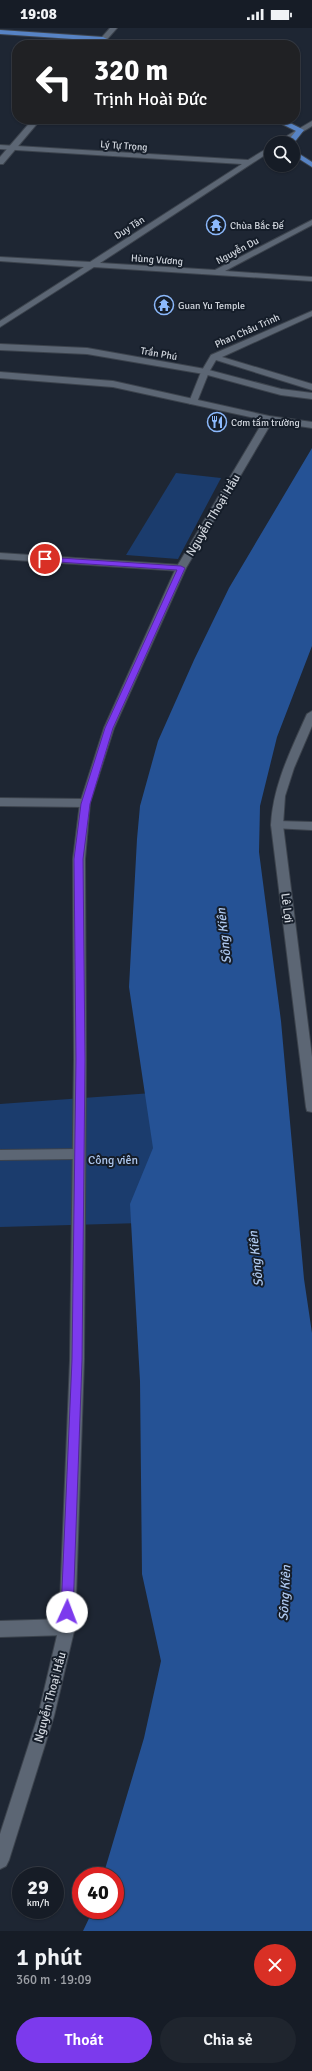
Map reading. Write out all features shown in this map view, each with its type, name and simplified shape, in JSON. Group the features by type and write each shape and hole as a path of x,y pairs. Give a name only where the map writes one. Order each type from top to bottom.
{"main road":[{"path":"0,32 103,39"},
{"path":"287,124 300,130 312,129"},
{"path":"295,136 300,130"},
{"path":"300,157 312,165"}],"street":[{"path":"103,39 114,28"},
{"path":"290,136 312,123"},
{"path":"0,162 33,124"},
{"name":"Lý Tự Trọng","path":"0,148 247,162"},
{"name":"Duy Tân","path":"0,325 264,152"},
{"name":"Nguyễn Du","path":"214,274 312,222"},
{"name":"Hùng Vương","path":"0,259 214,274 312,279"},
{"name":"Phan Châu Trinh","path":"193,402 205,372 214,357 312,313"},
{"name":"Trần Phú","path":"0,347 87,351 205,372 296,394 312,396"},
{"path":"214,357 312,387"},
{"path":"0,375 113,384 269,419 312,425"},
{"name":"Nguyễn Thoại Hầu","path":"0,1860 45,1721 59,1670 67,1627 77,1360 80,1059 79,859 85,804 109,728 181,568 269,419"},
{"path":"0,556 181,568"},
{"name":"Lê Lợi","path":"312,714 296,750 281,791 277,809 277,825 312,1107"},
{"path":"0,802 85,804"},
{"path":"277,825 312,826"},
{"path":"0,1155 78,1154"},
{"path":"0,1630 67,1627"}],"green space":[{"path":"176,473 221,478 178,559 126,555"},
{"name":"Công viên","path":"180,1091 177,1222 0,1227 0,1104"}],"water":[{"name":"Sông Kiên","path":"312,448 312,646 277,737 260,806 259,852 281,1021 304,1279 312,1333 312,1931 83,1931 89,1919 124,1919 124,1867 106,1867 144,1738 161,1661 142,1574 140,1381 130,1204 153,1148 129,987 140,806 158,741 194,660 229,588"}],"place":[{"name":"Chùa Bắc Đế","path":"216,225"},
{"name":"Guan Yu Temple","path":"164,305"},
{"name":"Cơm tấm trường","path":"217,422"}],"route":[{"path":"45,559 181,568 109,728 85,804 81,834 79,859 80,1059 77,1360 67,1612"}]}
